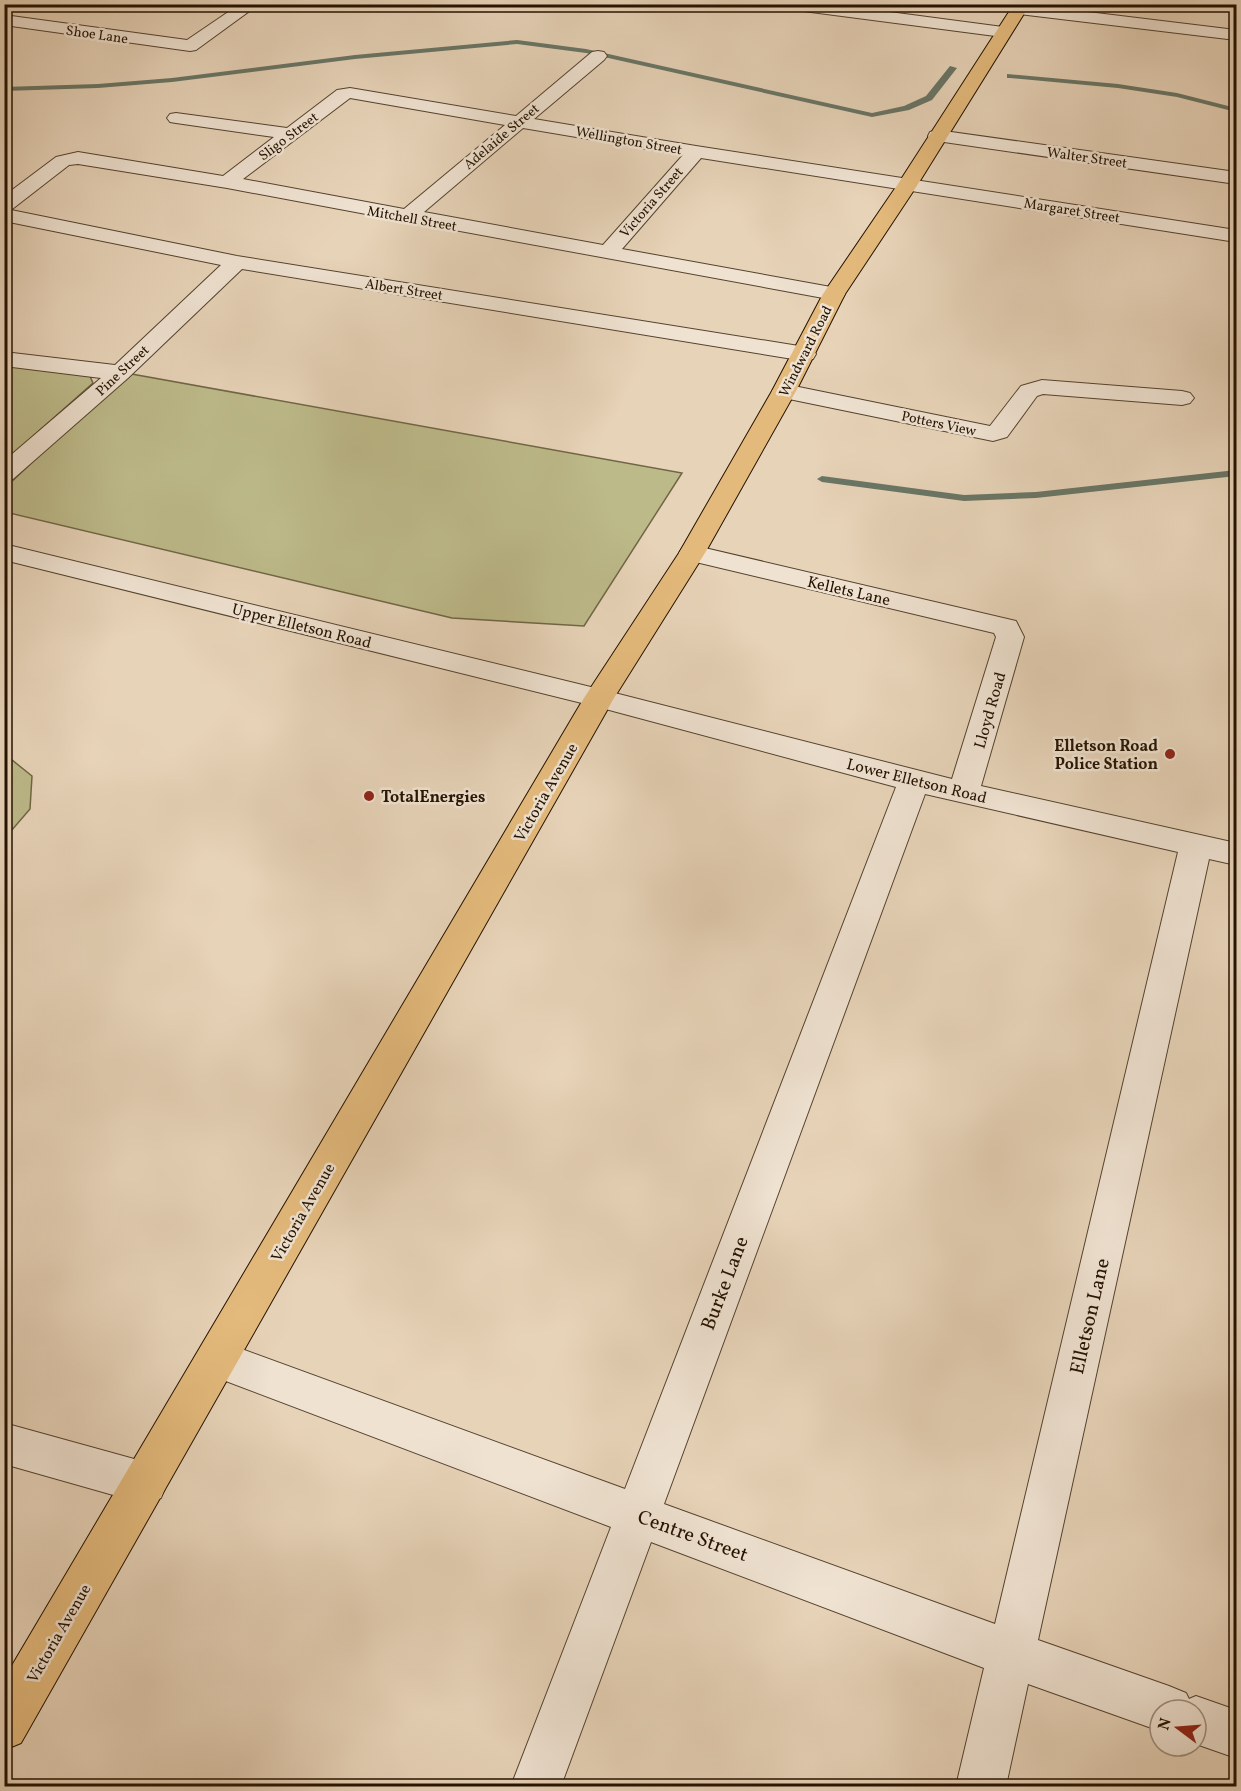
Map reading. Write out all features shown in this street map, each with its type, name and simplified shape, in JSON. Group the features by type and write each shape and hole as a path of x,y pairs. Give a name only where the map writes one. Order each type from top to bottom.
{"main road":[{"name":"Windward Road","path":"599,698 692,553 805,354 834,294 908,184 1003,32 1022,6"},
{"name":"Victoria Avenue","path":"4,1726 599,698"}],"street":[{"name":"Shoe Lane","path":"4,21 190,46 251,4"},
{"path":"788,4 1003,32"},
{"path":"1022,6 1236,35"},
{"path":"14,36 33,25"},
{"name":"Adelaide Street","path":"406,217 598,56"},
{"name":"Wellington Street","path":"350,93 696,152 908,184"},
{"name":"Sligo Street","path":"227,182 343,94 350,93"},
{"path":"176,118 291,134"},
{"name":"Walter Street","path":"937,136 1236,177"},
{"name":"Victoria Street","path":"607,253 696,152"},
{"name":"Mitchell Street","path":"4,206 63,161 70,159 227,182 406,217 834,294"},
{"name":"Margaret Street","path":"908,184 1236,236"},
{"name":"Albert Street","path":"4,215 237,262 805,354"},
{"name":"Pine Street","path":"4,474 120,373 237,262"},
{"path":"4,359 120,373"},
{"name":"Potters View","path":"784,391 993,434 998,432 1029,391 1042,387 1182,398"},
{"name":"Upper Elletson Road","path":"4,552 599,698"},
{"name":"Kellets Lane","path":"692,553 1006,627"},
{"name":"Lloyd Road","path":"964,792 1010,637 1006,627"},
{"name":"Lower Elletson Road","path":"599,698 914,781 1236,854"},
{"name":"Burke Lane","path":"536,1786 914,781"},
{"name":"Elletson Lane","path":"981,1786 1196,845"},
{"name":"Centre Street","path":"217,1359 1011,1654 1148,1703"},
{"path":"4,1443 145,1483"},
{"path":"1208,1724 1236,1734"}],"shaded area":[{"path":"4,362 89,374 93,383 5,461"},
{"path":"126,373 682,473 584,626 452,618 5,512 5,488"},
{"path":"5,758 12,760 32,776 30,809 5,838"}],"waterway":[{"path":"4,89 98,86 172,80 355,57 517,42 586,51 872,115 906,108 929,98 953,68"},
{"path":"1010,76 1118,86 1177,95 1236,110"},
{"path":"822,479 964,498 1036,495 1236,473"}],"place":[{"name":"Elletson Road Police Station","path":"1170,754"},
{"name":"TotalEnergies","path":"369,796"}]}
